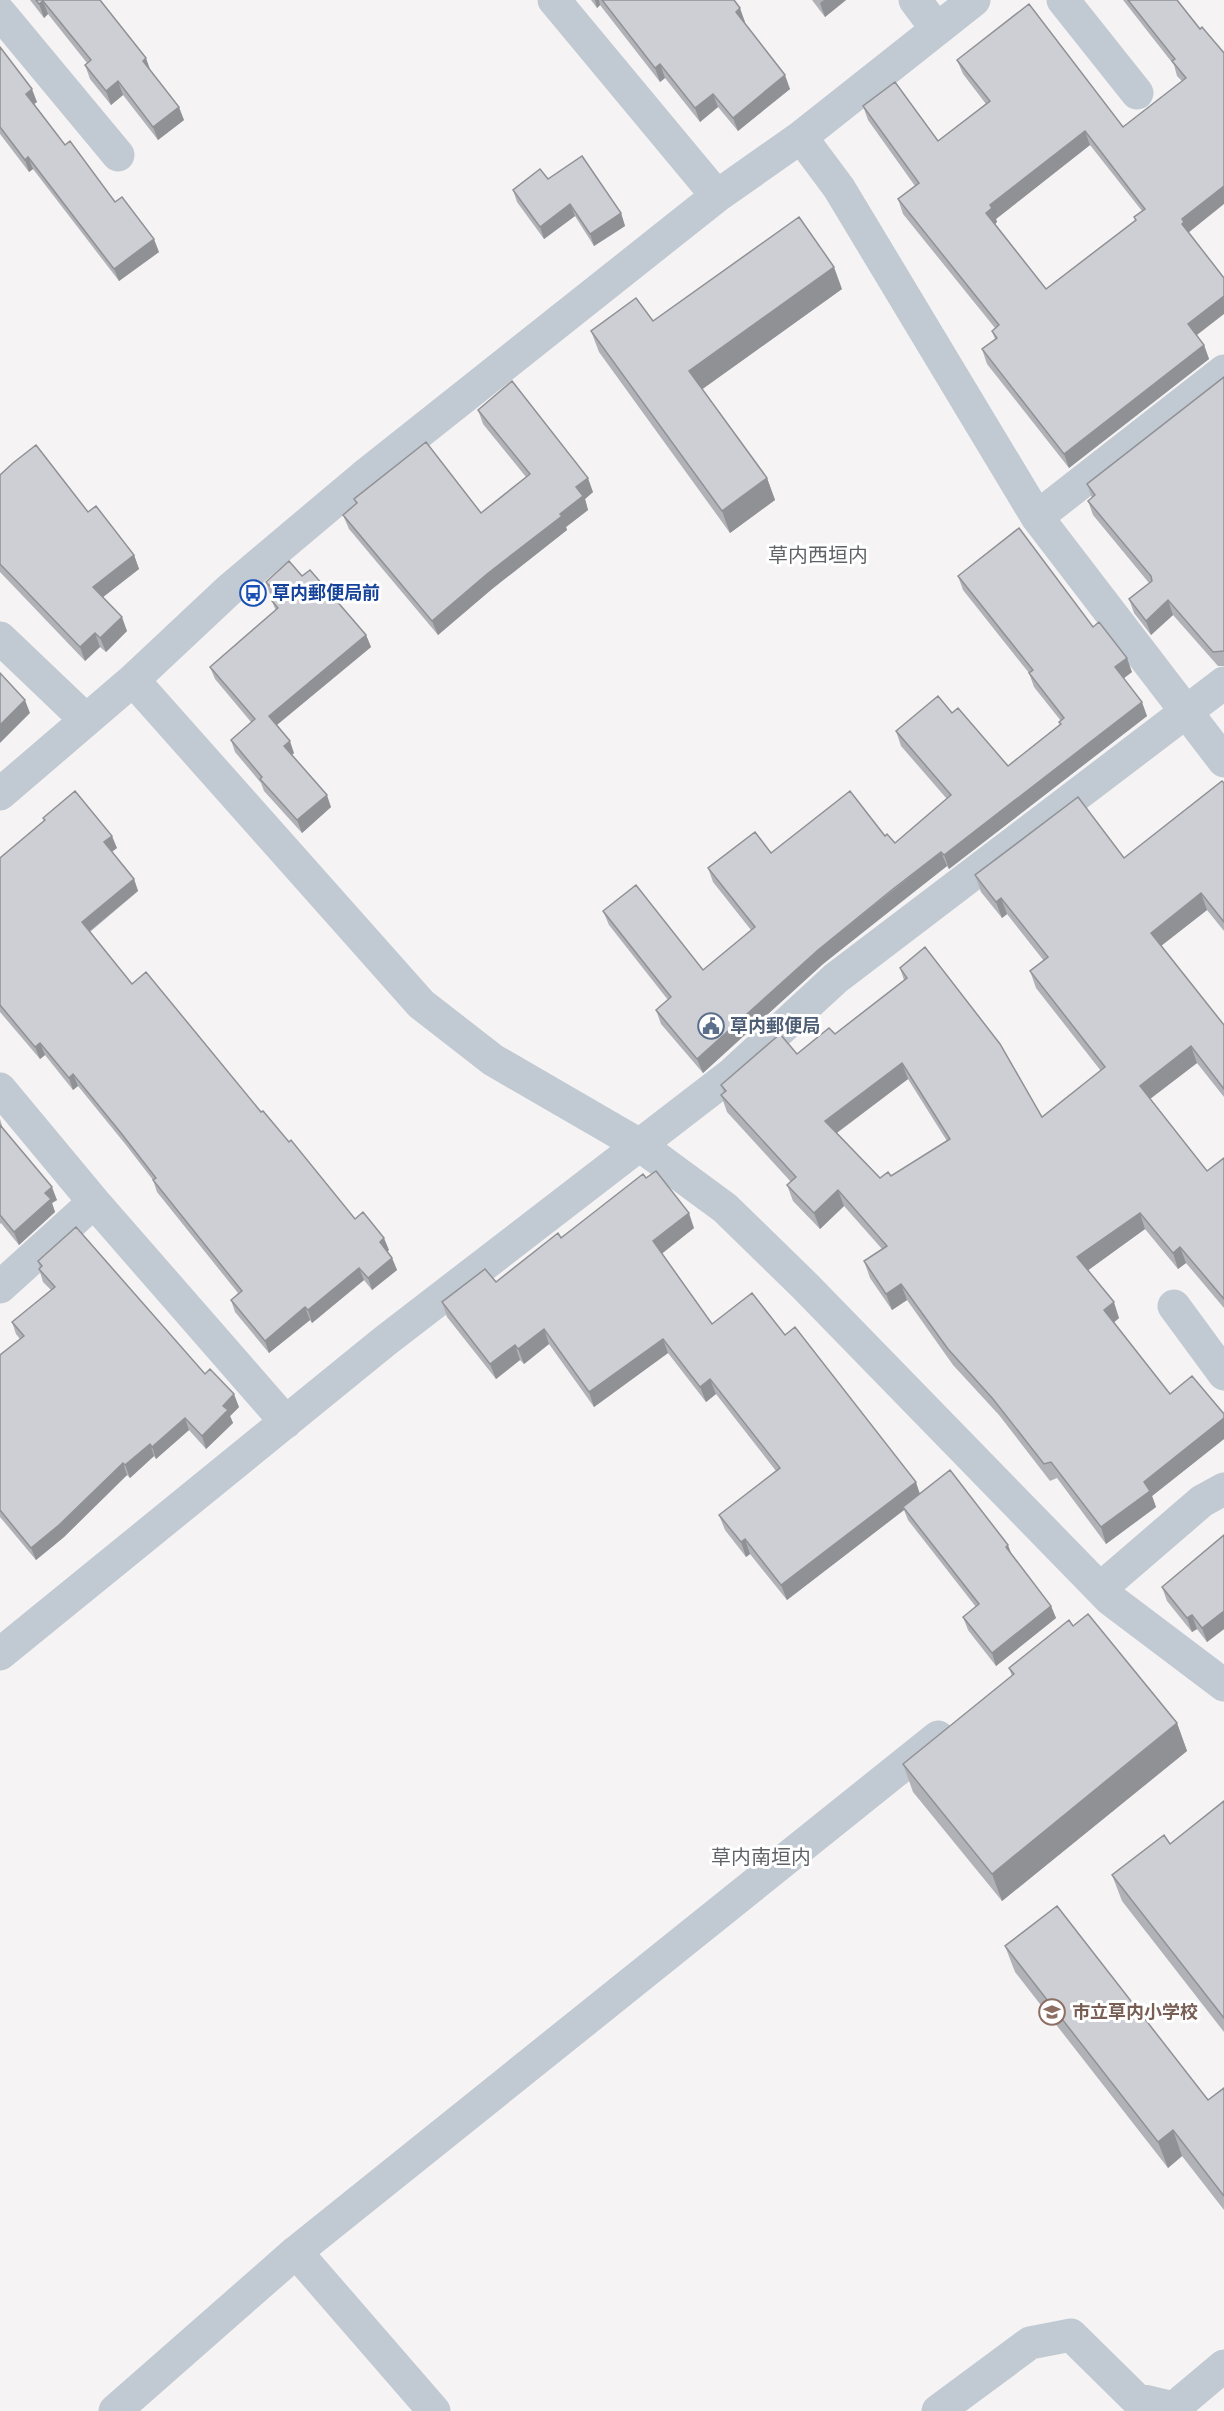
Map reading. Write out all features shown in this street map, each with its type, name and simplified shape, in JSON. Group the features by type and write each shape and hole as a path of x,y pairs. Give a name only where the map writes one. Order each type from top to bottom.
{"street":[{"path":"554,0 717,196"},
{"path":"915,0 936,28"},
{"path":"0,794 133,680 230,589 363,477 717,196 801,137 974,0"},
{"path":"1063,0 1137,93"},
{"path":"0,13 118,155"},
{"path":"801,137 839,188 1037,517 1224,761"},
{"path":"1037,517 1224,371"},
{"path":"0,638 86,720"},
{"path":"133,680 421,1004 494,1060 638,1143 725,1208 805,1286 929,1416 1105,1593 1224,1685"},
{"path":"0,1654 286,1422 638,1143 733,1073 836,978 1224,683"},
{"path":"0,1089 94,1202 286,1422"},
{"path":"0,1287 94,1202"},
{"path":"1174,1306 1224,1374"},
{"path":"1082,1621 1105,1593 1202,1501 1224,1490"},
{"path":"115,2411 296,2252 960,1719"},
{"path":"296,2252 434,2411"},
{"path":"938,2411 1029,2343 1071,2335 1136,2399 1174,2408 1224,2366"}],"building":[{"path":"36,0 100,0 146,58 143,61 179,107 153,127 118,81 106,91 85,65 91,60 43,1 39,4"},
{"path":"602,0 734,0 740,8 736,12 785,75 733,118 713,94 695,108 660,64 655,68"},
{"path":"1128,0 1177,0 1200,29 1202,27 1224,53 1224,186 1182,219 1184,222 1182,224 1224,278 1224,296 1188,324 1204,345 1064,454 982,349 997,338 992,331 999,325 898,199 919,183 863,106 895,82 938,141 990,101 957,60 1029,4 1123,127 1186,78 1172,61 1175,59","holes":["1085,131 1145,209 1134,217 1136,220 1046,289 986,213 992,208 990,205"]},
{"path":"0,47 32,89 26,94 65,145 70,141 115,202 122,197 154,239 114,269 28,157 25,160 0,127"},
{"path":"582,156 621,213 590,234 570,204 540,227 513,190 540,169 548,179"},
{"path":"799,217 834,267 689,371 767,478 722,511 591,331 636,298 653,321"},
{"path":"1224,377 1224,651 1213,652 1168,600 1146,621 1129,599 1152,581 1151,576 1088,501 1095,495 1087,484"},
{"path":"512,381 588,478 576,487 583,496 560,514 562,516 487,574 432,621 343,515 357,503 354,499 426,442 481,513 530,474 478,410"},
{"path":"36,445 88,512 96,506 134,555 93,587 122,617 100,638 95,633 80,647 0,564 0,475"},
{"path":"1019,528 1093,627 1099,622 1127,658 1115,667 1142,702 944,855 941,852 893,889 818,950 697,1059 656,1010 671,997 603,911 636,885 703,970 755,927 708,868 755,832 771,853 850,791 885,836 887,834 895,843 951,795 896,731 938,696 952,713 958,708 1008,766 1061,724 1059,722 1064,718 1029,673 1033,670 958,576"},
{"path":"289,561 302,576 310,570 366,635 269,716 290,741 284,746 327,795 297,820 260,779 262,777 231,740 255,719 210,667 278,608 272,601 278,595 266,582"},
{"path":"0,673 25,700 0,725"},
{"path":"1222,781 1224,783 1224,922 1201,893 1151,933 1224,1025 1224,1089 1191,1046 1140,1086 1207,1171 1224,1158 1224,1299 1180,1247 1173,1253 1140,1213 1077,1257 1114,1302 1104,1310 1170,1394 1192,1376 1224,1414 1224,1418 1144,1482 1150,1491 1101,1527 1051,1462 1044,1464 993,1399 948,1349 901,1284 886,1294 864,1261 887,1246 838,1190 814,1213 787,1185 796,1177 721,1095 726,1091 721,1085 780,1034 797,1054 829,1028 835,1034 907,978 900,968 925,947 1000,1044 1042,1117 1105,1067 1030,971 1048,957 1001,898 996,902 975,875 1078,797 1124,858","holes":["902,1063 950,1139 891,1176 888,1172 880,1178 825,1121"]},
{"path":"75,791 112,836 104,842 134,879 82,922 132,984 146,972 261,1112 263,1111 289,1142 291,1140 355,1219 363,1212 384,1238 380,1242 392,1258 368,1278 359,1268 308,1310 305,1307 265,1341 231,1300 242,1291 153,1180 156,1178 121,1133 73,1074 69,1078 40,1043 35,1047 0,1005 0,858"},
{"path":"0,1125 52,1187 45,1193 51,1199 14,1232 0,1215"},
{"path":"656,1171 689,1213 653,1241 712,1324 752,1293 785,1335 795,1327 916,1482 781,1585 745,1539 741,1542 719,1515 780,1468 710,1379 700,1387 663,1339 589,1392 544,1329 518,1349 515,1345 490,1364 442,1302 485,1269 496,1282 558,1233 561,1238 643,1174 646,1178"},
{"path":"76,1227 205,1374 210,1369 234,1394 223,1406 228,1410 202,1436 185,1418 152,1447 150,1444 125,1465 123,1463 59,1525 31,1548 0,1510 0,1355 24,1336 12,1322 55,1287 39,1269 42,1266 38,1261"},
{"path":"950,1470 1008,1545 1006,1547 1051,1606 992,1653 963,1617 979,1604 903,1507"},
{"path":"1224,1535 1224,1611 1202,1628 1192,1615 1187,1618 1162,1587"},
{"path":"1088,1614 1177,1723 992,1874 903,1764 1014,1674 1009,1668 1069,1620 1073,1626"},
{"path":"1224,1801 1224,2018 1112,1875 1164,1835 1170,1844"},
{"path":"1057,1906 1208,2100 1224,2088 1224,2196 1173,2130 1158,2142 1005,1946"}],"place":[{"name":"草内郵便局前","path":"253,593"},
{"name":"草内郵便局","path":"711,1026"},
{"name":"市立草内小学校","path":"1052,2012"}],"district":[{"name":"草内西垣内","path":"818,555"},
{"name":"草内南垣内","path":"761,1857"}]}
